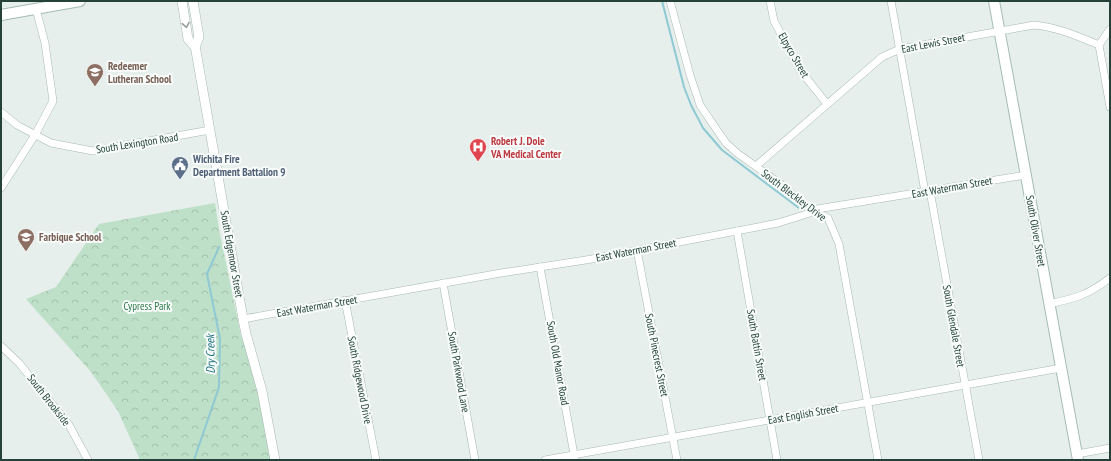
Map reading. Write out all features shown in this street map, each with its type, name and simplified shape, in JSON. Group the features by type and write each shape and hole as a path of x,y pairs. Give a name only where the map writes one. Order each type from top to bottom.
{"main road":[{"path":"1,15 80,1"},
{"name":"South Oliver Street","path":"994,1 1077,457"}],"street":[{"name":"South Edgemoor Street","path":"182,1 188,39 195,47 243,319 262,391 275,460"},
{"name":"South Edgemoor Street","path":"193,1 199,37 195,47"},
{"name":"South Bleckley Drive","path":"670,1 690,75 700,105 726,143 782,185 811,210 828,218 839,244 878,460"},
{"name":"Elpyco Street","path":"770,1 774,21 800,70 827,104"},
{"name":"South Glendale Street","path":"891,1 979,460"},
{"path":"1,188 35,134 53,101 45,43 36,9"},
{"name":"East Lewis Street","path":"756,166 882,57 900,49 1034,25 1064,30 1099,45"},
{"path":"1110,29 1099,45 1110,107"},
{"name":"South Lexington Road","path":"1,112 17,125 51,143 93,151 210,130"},
{"name":"East Waterman Street","path":"243,319 737,231 778,223 810,213 811,210 1026,175"},
{"name":"South Battin Street","path":"737,231 777,460"},
{"name":"South Pinecrest Street","path":"637,250 677,460"},
{"name":"South Old Manor Road","path":"540,267 575,457"},
{"path":"1049,304 1078,298 1096,289 1110,278"},
{"name":"South Parkwood Lane","path":"443,283 475,460"},
{"name":"South Ridgewood Drive","path":"346,300 376,460"},
{"name":"South Brookside","path":"1,346 19,363 69,425 88,460"},
{"name":"East English Street","path":"545,460 575,457 673,437 1061,368"},
{"path":"1077,457 1110,448"}],"green space":[{"name":"Cypress Park","path":"215,203 241,336 256,368 275,460 140,460 118,411 91,372 26,299 56,287 99,224"}],"waterway":[{"path":"662,1 684,87 691,105 703,128 722,150 799,208"},
{"name":"Dry Creek","path":"194,460 219,387 220,339 207,274 219,247"}],"place":[{"name":"Redeemer Lutheran School","path":"95,87"},
{"name":"Robert J. Dole VA Medical Center","path":"478,162"},
{"name":"Wichita Fire Department Battalion 9","path":"180,180"},
{"name":"Farbique School","path":"26,252"}]}
